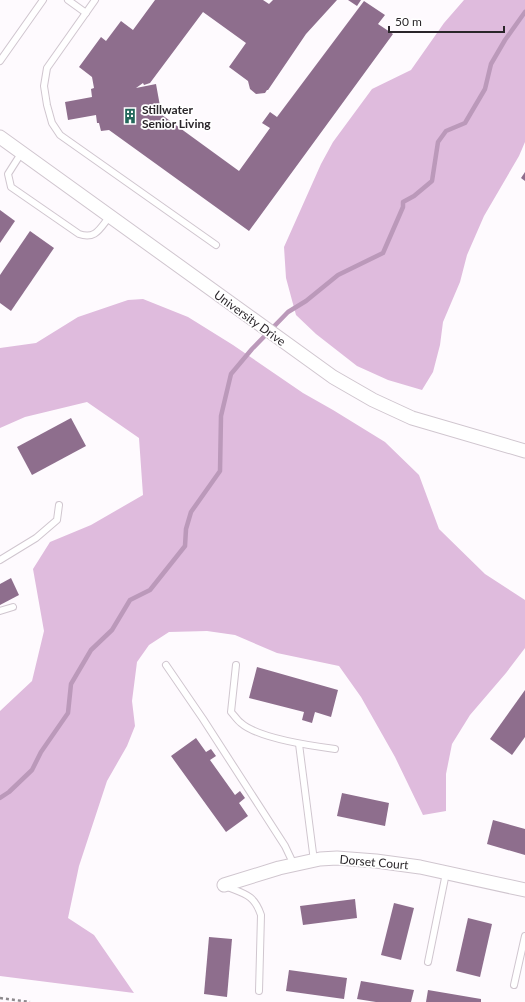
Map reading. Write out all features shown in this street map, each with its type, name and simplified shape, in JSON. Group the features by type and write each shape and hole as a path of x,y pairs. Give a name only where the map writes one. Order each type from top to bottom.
{"street":[{"name":"University Drive","path":"0,137 277,337 333,376 373,400 412,418 525,451"},
{"name":"Dorset Court","path":"224,885 314,860 337,858 376,861 420,867 525,890"}],"lane":[{"path":"0,61 43,0"},
{"path":"68,0 86,13"},
{"path":"95,0 47,68 44,86 52,123 60,135 216,245"},
{"path":"22,152 8,174 11,187 79,234 85,236 91,237 97,233 110,215"},
{"path":"0,560 36,538 57,520 58,505"},
{"path":"0,611 13,608"},
{"path":"166,665 203,719 281,840 294,865"},
{"path":"236,665 230,712 241,724 253,731 299,744 335,749"},
{"path":"299,744 314,860"},
{"path":"428,962 446,872"},
{"path":"224,885 248,895 257,904 261,915 259,991"},
{"path":"514,985 525,936"}],"path":[{"path":"0,998 30,1002"}],"shaded area":[{"path":"464,0 525,0 525,142 519,156 484,216 467,255 460,282 443,322 440,345 433,372 422,390 388,380 357,366 316,334 296,315 286,278 284,247 321,164 333,142 372,89 411,70 444,23"},
{"path":"143,299 188,317 233,345 303,393 385,442 419,475 439,529 485,574 525,600 525,648 470,715 452,744 446,774 446,811 423,815 395,757 361,697 339,666 277,653 235,635 207,631 169,632 149,645 137,662 132,701 135,726 127,746 107,781 79,866 68,918 94,935 134,993 0,976 0,711 32,681 44,631 33,569 50,542 91,525 143,495 139,438 87,402 25,417 0,428 0,348 36,343 78,317 128,300"}],"building":[{"name":"Stillwater Senior Living","path":"155,0 263,0 269,4 273,0 337,0 306,34 265,93 256,94 250,89 248,81 229,67 246,43 203,12 150,83 144,85 143,83 136,88 156,84 160,106 151,107 239,171 270,128 262,123 270,112 277,117 364,1 385,15 378,24 393,34 249,231 109,130 101,131 99,123 97,123 96,115 68,120 65,102 92,97 91,89 94,88 92,77 79,67 101,37 106,41 121,21 133,30"},
{"path":"348,0 361,0 357,6"},
{"path":"525,172 525,181 521,178"},
{"path":"0,210 15,221 0,243"},
{"path":"30,231 54,248 11,311 0,303 0,275"},
{"path":"71,418 86,446 32,475 17,447"},
{"path":"11,578 19,595 0,605 0,584"},
{"path":"257,667 338,690 331,717 315,712 312,723 302,720 304,712 249,698"},
{"path":"525,690 525,737 512,755 490,739"},
{"path":"196,738 206,752 211,749 216,756 210,760 235,795 240,791 245,798 239,803 248,816 226,832 171,756"},
{"path":"342,793 389,803 385,826 337,816"},
{"path":"493,820 525,829 525,855 487,844"},
{"path":"355,899 357,918 303,925 300,906"},
{"path":"394,903 414,908 401,960 381,955"},
{"path":"468,918 492,924 480,977 456,971"},
{"path":"209,937 232,939 227,997 204,994"},
{"path":"289,970 347,978 344,999 286,991"},
{"path":"361,981 414,990 411,1002 376,1002 357,999"},
{"path":"428,990 481,999 481,1002 426,1002"}],"waterway":[{"path":"0,798 9,792 32,770 41,752 68,713 71,684 91,650 112,630 130,600 150,590 185,546 186,529 191,512 220,471 221,416 231,374 252,349 288,312 306,301 338,275 383,253 403,207 403,202 414,196 432,181 438,142 446,131 465,123 485,89 491,64 505,40 525,12"}],"place":[{"name":"Stillwater Senior Living","path":"130,116"}]}
